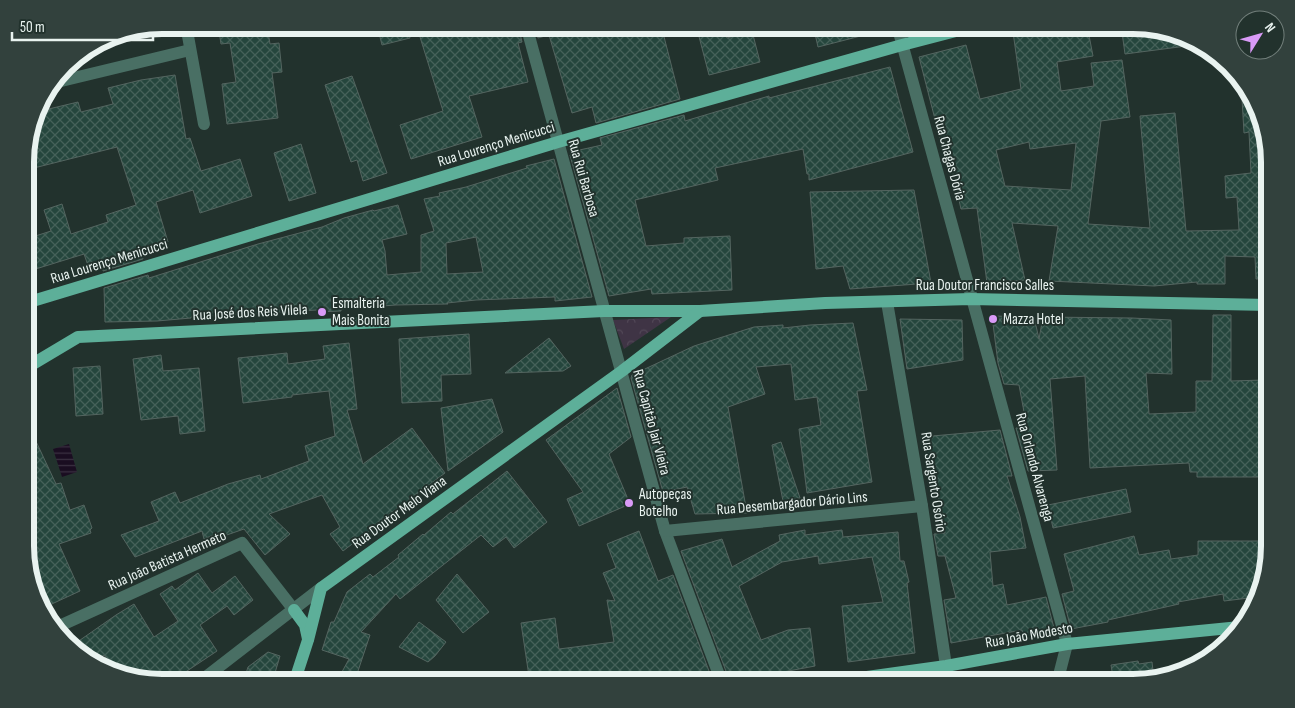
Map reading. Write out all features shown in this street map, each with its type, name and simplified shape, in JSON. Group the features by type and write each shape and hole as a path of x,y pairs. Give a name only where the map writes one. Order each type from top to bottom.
{"main road":[{"name":"Rua Lourenço Menicucci","path":"34,302 558,142 943,34"},
{"name":"Rua Doutor Francisco Salles","path":"604,310 700,311 826,303 971,299 1261,305"},
{"name":"Rua José dos Reis Vilela","path":"34,363 78,337 604,310"},
{"path":"622,371 700,311"},
{"name":"Rua Doutor Melo Viana","path":"321,588 622,371"},
{"path":"297,674 321,588"},
{"path":"294,610 305,625 308,640"},
{"name":"Rua João Modesto","path":"889,674 946,666 1067,644 1231,628"}],"street":[{"path":"187,34 204,124"},
{"name":"Rua Rui Barbosa","path":"528,34 604,310"},
{"name":"Rua Chagas Dória","path":"899,34 971,299"},
{"path":"63,81 190,50"},
{"name":"Rua Orlando Alvarenga","path":"971,299 1067,644"},
{"name":"Rua Sargento Osório","path":"887,302 922,506 946,666"},
{"name":"Rua Capitão Jair Vieira","path":"604,310 665,531 719,674"},
{"name":"Rua Desembargador Dário Lins","path":"665,531 922,506"},
{"name":"Rua João Batista Hermeto","path":"61,625 242,543 294,610"},
{"name":"Rua Doutor Melo Viana","path":"210,674 321,588"},
{"path":"1059,674 1067,644"}],"green space":[{"path":"671,317 624,349 613,320"}],"shaded area":[{"path":"69,444 77,472 62,477 53,449"}],"building":[{"path":"219,34 268,34 270,44 279,43 282,72 272,73 278,118 227,124 222,84 236,82 230,43 221,44"},
{"path":"379,34 409,34 410,38 382,45"},
{"path":"430,34 520,34 522,42 518,43 528,82 469,96 482,137 411,159 400,125 443,111 420,37"},
{"path":"537,34 663,34 680,99 596,123 592,107 572,113 549,35 538,38"},
{"path":"698,34 726,34 727,38 741,34 753,34 760,62 709,75"},
{"path":"815,34 868,34 818,47"},
{"path":"1013,34 1089,34 1093,56 1057,62 1061,91 1094,86 1091,63 1122,60 1130,117 1101,121 1088,224 1150,228 1140,116 1175,113 1186,231 1239,230 1237,197 1226,198 1225,176 1251,173 1249,132 1244,133 1242,94 1257,129 1260,145 1261,279 1256,279 1255,257 1225,256 1225,284 1197,284 1197,282 1154,286 1049,281 1058,226 1012,223 1025,280 987,283 977,208 961,209 950,161 946,162 919,57 966,45 980,99 1021,89","holes":["1029,142 1030,149 1076,143 1071,190 1005,186 996,150"]},
{"path":"1122,34 1158,36 1187,46 1125,54"},
{"path":"890,67 913,152 809,180 803,149 715,168 718,180 635,200 646,246 684,243 684,238 730,236 732,290 652,294 651,289 609,296 570,155 576,154 575,151 602,145 600,138 684,115 685,121 769,96 769,98"},
{"path":"175,75 186,139 190,138 201,171 240,159 252,196 200,213 193,190 156,202 168,242 140,250 143,259 103,271 103,267 90,271 84,254 34,270 34,236 51,231 44,210 62,204 71,234 108,222 106,215 136,205 117,147 34,168 34,153 38,129 45,110 78,102 81,112 113,104 108,88 141,80"},
{"path":"352,76 387,173 363,181 357,160 351,162 325,85"},
{"path":"301,144 316,193 289,201 274,153"},
{"path":"554,159 592,297 555,301 555,297 476,300 448,304 341,309 341,311 317,312 317,310 191,317 157,321 105,322 104,288 148,275 149,278 258,244 322,227 344,218 398,205 407,234 382,240 387,275 421,272 421,235 434,231 424,199 440,196 439,193 466,187 527,168 526,166","holes":["476,237 483,272 447,274 446,243"]},
{"path":"914,190 931,283 850,289 843,266 816,269 810,192"},
{"path":"1213,315 1231,315 1231,381 1261,380 1261,477 1197,477 1197,472 1190,472 1189,463 1090,468 1085,376 1050,379 1057,470 1028,471 1016,428 1027,428 1019,385 1004,384 998,363 992,316 1034,317 1039,339 1043,317 1171,320 1172,374 1146,373 1149,414 1196,412 1196,381 1212,381"},
{"path":"900,319 962,320 963,360 907,369"},
{"path":"853,323 867,390 857,391 872,482 807,493 799,429 821,425 817,397 795,400 791,364 756,367 765,394 728,407 747,513 695,514 687,487 663,492 631,378 632,375 694,346 754,327 783,325 783,328"},
{"path":"469,334 471,374 441,375 442,401 402,403 399,339"},
{"path":"549,338 571,366 563,371 505,373"},
{"path":"349,343 357,409 347,410 363,464 412,428 445,473 343,551 330,534 340,527 322,495 269,514 290,534 265,555 244,529 221,537 218,533 204,539 202,531 135,557 121,535 159,521 151,502 175,492 180,503 228,484 260,475 261,479 309,461 305,446 335,436 329,391 243,403 238,358 287,353 288,364 325,359 323,346"},
{"path":"161,355 163,371 199,368 205,431 180,434 178,416 141,420 133,359"},
{"path":"100,366 103,414 76,416 73,368"},
{"path":"617,388 631,437 609,454 630,504 579,526 567,499 583,492 546,440"},
{"path":"492,399 503,432 448,471 441,408"},
{"path":"1000,430 1012,476 1007,476 1020,517 1026,548 990,552 993,586 1003,584 1007,605 1046,597 1055,632 1054,634 1024,640 1022,630 951,643 944,600 956,598 945,556 938,556 934,534 945,533 937,490 921,437"},
{"path":"34,437 56,484 61,483 70,510 84,505 92,528 90,530 91,533 59,544 80,591 48,606 36,571 34,513 36,512 34,506"},
{"path":"781,442 800,498 783,501 772,445"},
{"path":"507,471 547,522 514,548 506,537 493,547 481,535 400,599 396,594 361,632 370,635 357,674 341,674 349,659 322,650 331,622 334,622 347,592 370,574 373,577 399,557 398,555 423,534 451,512 453,514"},
{"path":"1126,489 1131,512 1053,528 1048,505"},
{"path":"805,530 805,535 842,530 843,537 898,532 900,561 904,561 909,582 907,583 915,653 848,662 842,606 883,602 872,557 819,564 818,556 782,562 739,586 761,640 788,630 810,628 815,666 772,674 727,674 681,551 722,539 732,567 780,541 779,535"},
{"path":"639,531 658,581 673,575 710,674 529,674 521,623 555,618 559,649 614,642 607,600 615,601 603,573 616,568 607,544"},
{"path":"1134,536 1139,555 1169,550 1171,559 1198,555 1198,541 1261,541 1257,579 1250,598 1224,601 1223,594 1178,602 1179,604 1108,620 1108,622 1071,629 1062,594 1074,591 1064,554"},
{"path":"198,573 212,593 235,576 253,600 234,615 227,606 200,625 217,651 182,674 145,673 129,670 109,663 104,655 100,658 77,642 134,604 154,637 178,621 160,594 172,586 175,590"},
{"path":"457,574 489,612 463,633 436,600"},
{"path":"419,622 446,642 428,662 399,647"},
{"path":"268,652 280,656 275,674 246,674 248,667"},
{"path":"1138,661 1139,664 1152,662 1153,673 1112,674 1111,665"}],"place":[{"name":"Esmalteria Mais Bonita","path":"322,312"},
{"name":"Mazza Hotel","path":"993,319"},
{"name":"Autopeças Botelho","path":"629,503"}]}
